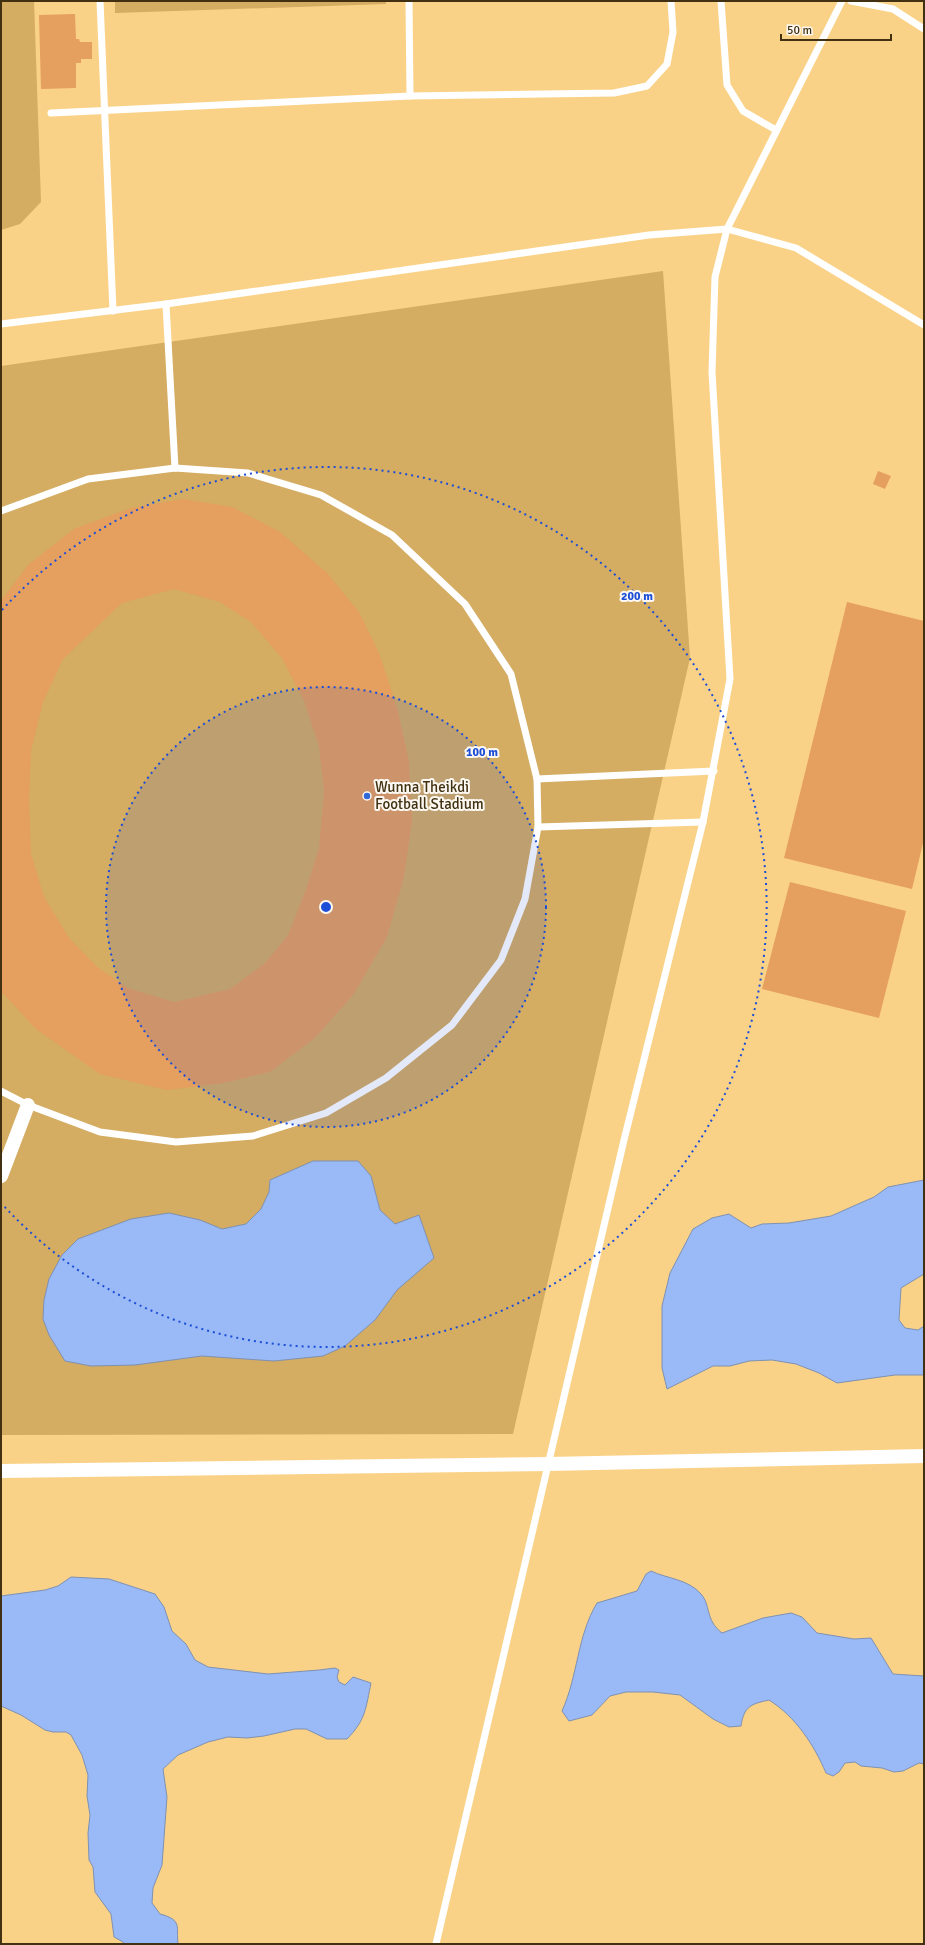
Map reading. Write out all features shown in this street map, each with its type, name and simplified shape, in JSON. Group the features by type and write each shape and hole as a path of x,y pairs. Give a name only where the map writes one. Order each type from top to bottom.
{"street":[{"path":"1,1176 28,1105"},
{"path":"1,1471 548,1464 924,1456"}],"lane":[{"path":"100,1 113,311"},
{"path":"409,1 410,96"},
{"path":"51,113 410,96 614,93 647,86 667,64 673,32 671,1"},
{"path":"721,1 727,85 743,111 776,130"},
{"path":"436,1944 624,1140 703,822 714,771 730,679 712,372 715,277 727,228 842,1"},
{"path":"851,1 893,9 924,29"},
{"path":"1,324 166,304 649,235 727,228 796,248 924,325"},
{"path":"166,304 175,468"},
{"path":"1,511 88,479 175,468 248,474 321,495 392,535 466,604 510,674 537,779 538,827 525,899 501,960 452,1025 386,1078 326,1113 252,1136 176,1142 100,1132 28,1105 1,1091"},
{"path":"537,779 714,771"},
{"path":"538,827 703,822"}],"shaded area":[{"path":"1,1 34,1 41,202 20,224 1,230"},
{"path":"115,1 386,1 386,4 115,13"},
{"name":"Wunna Theikdi Football Stadium","path":"663,271 690,658 513,1434 1,1435 1,366"}],"water":[{"path":"313,1161 358,1161 371,1176 380,1210 395,1224 419,1215 434,1258 397,1290 375,1320 345,1346 323,1356 274,1361 202,1356 135,1365 91,1366 65,1361 49,1335 43,1319 44,1300 49,1279 62,1255 78,1239 131,1219 169,1213 200,1220 222,1229 246,1224 261,1209 269,1192 270,1180"},
{"path":"924,1180 924,1274 901,1288 899,1320 905,1328 918,1330 924,1326 924,1375 895,1375 837,1383 819,1373 796,1364 772,1360 749,1361 730,1366 713,1366 667,1389 662,1368 662,1306 670,1273 693,1229 712,1218 729,1214 751,1228 762,1224 789,1223 831,1216 874,1197 888,1187"},
{"path":"651,1571 684,1582 696,1589 704,1598 713,1623 722,1633 763,1618 791,1613 802,1617 817,1633 854,1639 871,1638 893,1674 924,1676 924,1764 919,1763 903,1771 894,1772 882,1768 861,1766 855,1762 845,1763 839,1772 833,1776 826,1773 810,1742 796,1723 769,1700 749,1707 744,1714 741,1726 729,1727 713,1719 680,1695 653,1692 626,1692 610,1696 592,1715 569,1721 562,1711 571,1684 585,1629 597,1603 637,1591 646,1574"},
{"path":"71,1577 109,1579 155,1594 164,1607 172,1631 186,1644 195,1660 208,1667 268,1674 335,1668 339,1670 337,1677 339,1682 345,1685 353,1677 371,1683 362,1719 347,1739 327,1739 306,1729 295,1729 247,1738 228,1737 208,1742 178,1755 163,1769 167,1797 162,1865 153,1888 152,1903 160,1914 172,1919 177,1925 178,1944 124,1944 114,1937 111,1914 95,1892 93,1867 89,1860 88,1833 90,1815 87,1796 88,1775 82,1755 71,1735 66,1732 53,1732 45,1730 21,1715 1,1706 1,1596 45,1590 58,1586"}],"building":[{"path":"75,14 76,39 79,39 80,42 92,42 92,59 81,59 81,63 76,63 76,88 41,89 39,15"},
{"path":"878,471 891,476 885,489 873,484"},
{"name":"Wunna Theikdi Football Stadium","path":"183,499 232,507 280,532 327,573 359,612 379,653 398,711 409,761 412,822 404,877 387,937 354,994 315,1038 270,1072 224,1083 167,1090 100,1074 36,1029 1,991 1,601 28,565 74,529 131,508","holes":["174,589 220,602 251,622 282,658 304,701 319,747 324,791 319,848 306,889 288,935 265,963 230,989 174,1002 128,988 97,967 69,938 44,897 31,854 29,800 31,751 43,702 63,659 122,603"]},
{"path":"847,602 924,621 924,839 912,889 784,858"},
{"path":"790,882 906,911 879,1018 762,989"}],"place":[{"name":"Wunna Theikdi Football Stadium","path":"367,796"}]}
